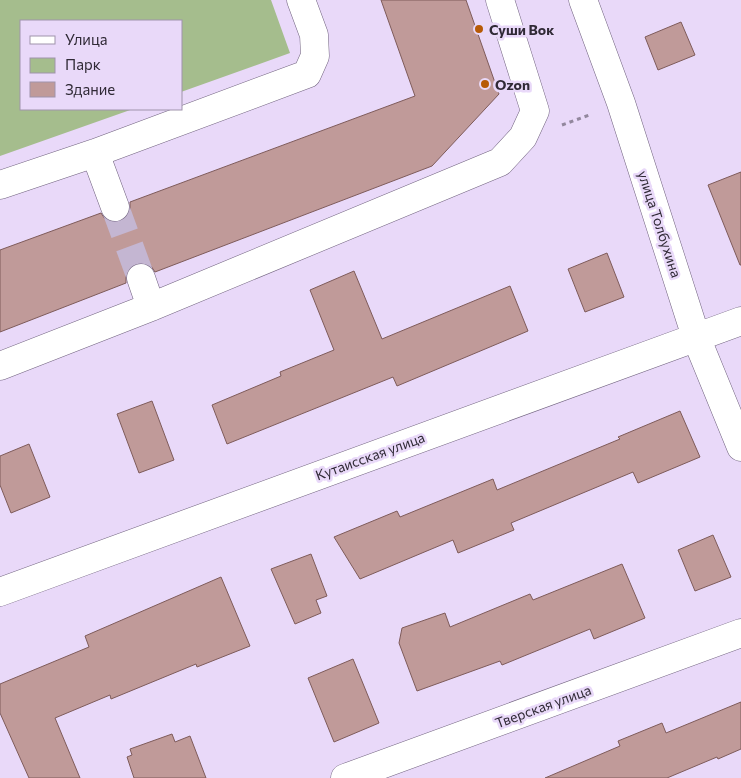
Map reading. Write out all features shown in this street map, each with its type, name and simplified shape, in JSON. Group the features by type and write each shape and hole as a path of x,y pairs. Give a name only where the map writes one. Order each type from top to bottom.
{"street":[{"path":"0,186 95,153 307,74 315,56 314,35 301,0"},
{"path":"0,366 151,307 500,162 523,137 535,111 500,0"},
{"name":"улица Толбухина","path":"583,0 621,103 696,337 741,447"},
{"path":"95,153 115,208"},
{"path":"141,278 151,307"},
{"name":"Кутаисская улица","path":"0,592 741,321"},
{"name":"Тверская улица","path":"345,778 741,633"}],"path":[{"path":"520,141 621,103"}],"green space":[{"path":"0,0 271,0 290,53 182,92 182,20 20,20 20,110 130,110 0,156"}],"building":[{"path":"381,0 466,0 499,94 432,166 155,272 151,266 144,263 135,263 130,267 126,275 126,283 0,332 0,250 101,213 105,219 112,222 121,221 127,217 130,210 130,202 415,96"},
{"path":"681,22 695,55 658,70 645,37"},
{"path":"741,172 741,265 740,265 708,185"},
{"path":"607,253 624,297 585,312 568,269"},
{"path":"354,271 382,339 510,286 528,331 397,386 393,377 227,444 212,405 281,376 280,372 334,350 310,290"},
{"path":"152,401 174,460 139,473 117,414"},
{"path":"680,411 700,457 638,483 633,472 511,523 514,530 458,553 453,540 360,579 334,537 397,511 400,517 493,479 497,490 620,439 618,437"},
{"path":"29,444 50,497 11,513 0,485 0,456"},
{"path":"713,535 731,577 695,591 678,550"},
{"path":"311,554 327,596 316,600 321,613 295,624 271,569"},
{"path":"622,564 645,618 594,639 590,629 502,665 500,661 417,691 399,643 402,628 445,613 450,627 530,594 533,600"},
{"path":"221,577 250,646 197,667 196,664 111,699 110,695 55,718 80,778 29,778 0,713 0,684 89,647 85,636"},
{"path":"353,659 379,723 334,742 308,678"},
{"path":"741,702 741,749 718,759 717,757 667,778 545,778 620,746 618,741 662,723 666,733"},
{"path":"172,734 175,742 190,736 206,778 134,778 127,757 132,755 130,749"}],"tunnel":[{"path":"115,207 141,278"}],"place":[{"name":"Суши Вок","path":"479,29"},
{"name":"Ozon","path":"485,84"}]}
